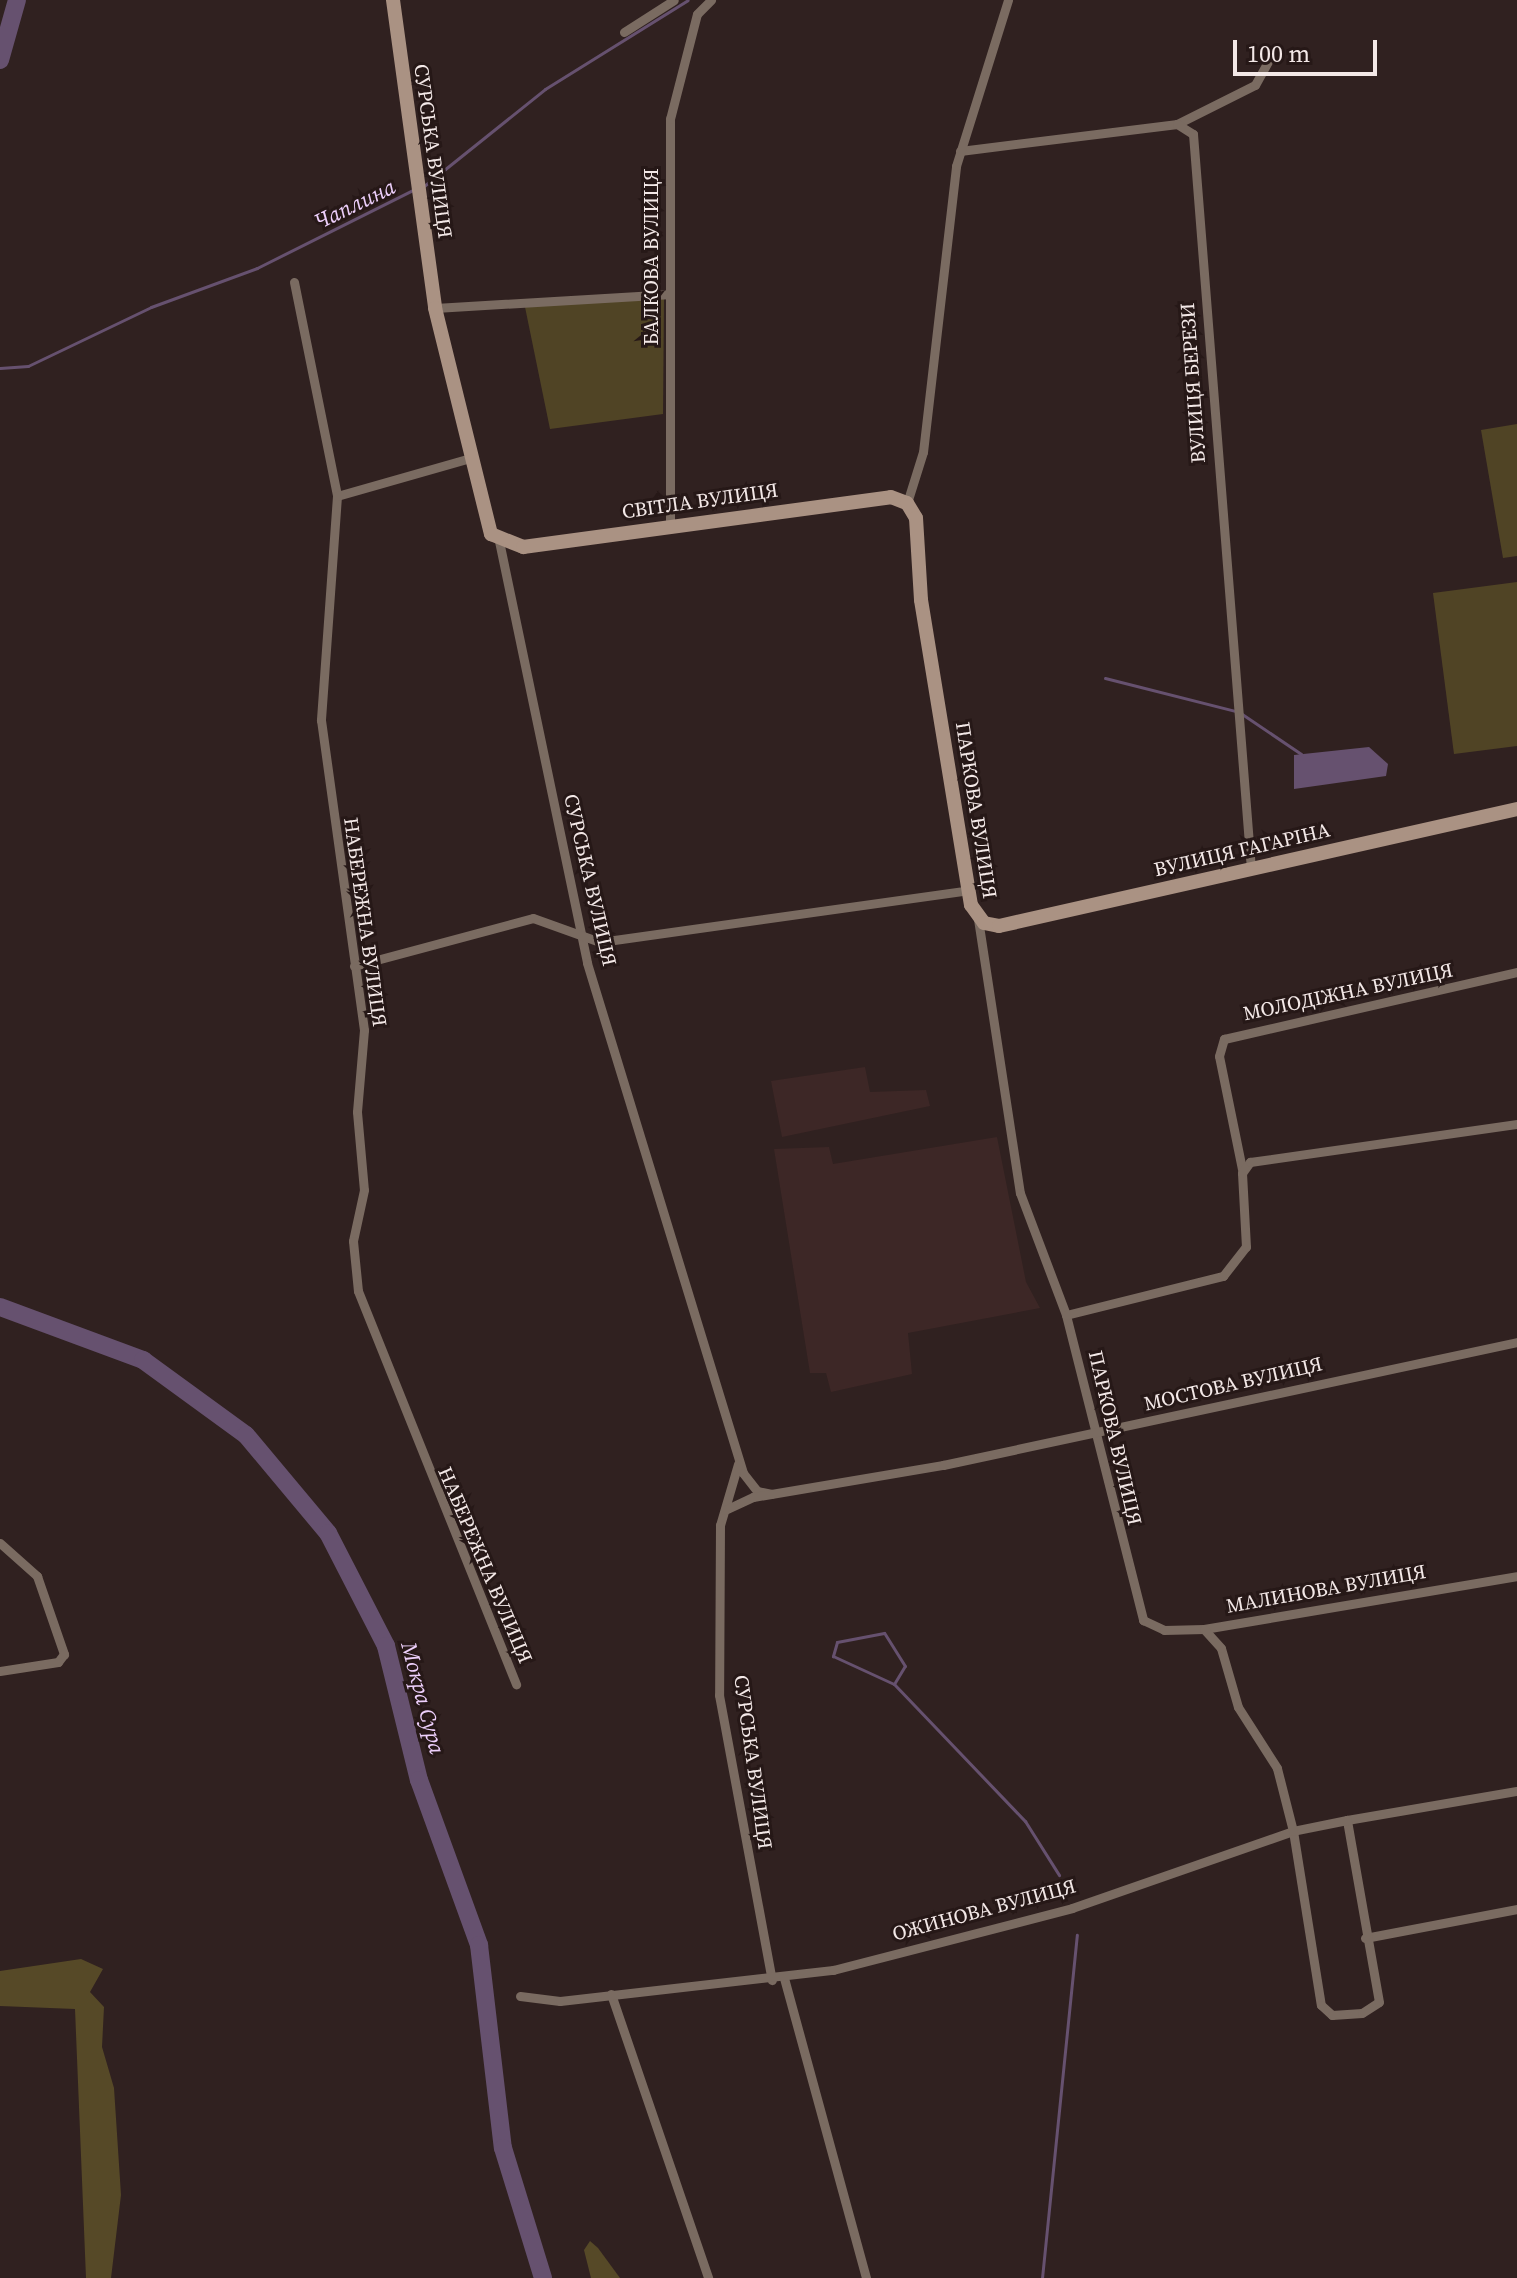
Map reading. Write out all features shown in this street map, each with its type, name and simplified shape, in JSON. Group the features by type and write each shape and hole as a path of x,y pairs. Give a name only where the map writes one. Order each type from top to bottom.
{"street":[{"name":"СУРСЬКА ВУЛИЦЯ","path":"393,0 435,308 467,459 486,526 499,541 583,939 738,1455 751,1486 772,1494"},
{"path":"624,32 674,0"},
{"name":"БАЛКОВА ВУЛИЦЯ","path":"670,524 668,294 675,82 697,14 711,0"},
{"path":"907,503 923,452 960,151 1008,0"},
{"path":"960,151 1177,124 1255,85 1268,62"},
{"name":"ВУЛИЦЯ БЕРЕЗИ","path":"1177,124 1195,140 1251,869"},
{"name":"НАБЕРЕЖНА ВУЛИЦЯ","path":"294,282 337,496 321,720 364,1030 358,1291 516,1684"},
{"path":"435,308 668,294"},
{"path":"337,496 467,459"},
{"name":"СВІТЛА ВУЛИЦЯ","path":"499,541 523,547 670,524 891,497 907,503"},
{"name":"ПАРКОВА ВУЛИЦЯ","path":"907,503 916,518 921,600 969,890 978,919 1020,1193 1066,1315 1143,1620"},
{"name":"ВУЛИЦЯ ГАГАРІНА","path":"978,919 999,926 1517,809"},
{"path":"354,966 533,918 554,920 583,939 969,890"},
{"name":"МОЛОДІЖНА ВУЛИЦЯ","path":"1242,1169 1219,1056 1224,1039 1517,972"},
{"path":"1066,1315 1223,1276 1248,1238 1242,1169 1254,1160 1517,1124"},
{"name":"МОСТОВА ВУЛИЦЯ","path":"725,1510 772,1494 1094,1434 1517,1342"},
{"name":"СУРСЬКА ВУЛИЦЯ","path":"738,1455 725,1510 719,1695 772,1980"},
{"path":"0,1543 37,1576 62,1658 0,1671"},
{"name":"МАЛИНОВА ВУЛИЦЯ","path":"1143,1620 1164,1630 1204,1629 1517,1576"},
{"path":"1204,1629 1221,1648 1238,1707 1277,1768 1293,1831 1321,2005 1332,2015 1362,2013 1379,2002 1365,1938 1347,1820 1517,1791"},
{"name":"ОЖИНОВА ВУЛИЦЯ","path":"520,1996 537,2002 784,1978 1072,1908 1293,1831 1347,1820"},
{"path":"1365,1938 1477,1914 1517,1909"},
{"path":"784,1978 866,2278"},
{"path":"611,1994 708,2278"}],"shaded area":[{"path":"664,297 663,414 550,429 525,307"},
{"path":"1517,424 1517,556 1503,558 1481,430"},
{"path":"1517,582 1517,746 1454,754 1433,593"},
{"path":"1369,747 1388,764 1386,776 1294,789 1294,755"},
{"path":"865,1067 870,1092 926,1090 930,1106 782,1137 771,1081"},
{"path":"997,1137 1026,1282 1040,1308 908,1333 912,1374 831,1392 826,1373 810,1373 774,1149 829,1147 833,1164"},
{"path":"81,1959 103,1969 90,1992 104,2007 102,2047 114,2088 121,2195 111,2278 86,2278 75,2009 0,2006 0,1971"},
{"path":"590,2241 620,2278 591,2278 584,2250"}],"waterway":[{"name":"Мокра Сура","path":"0,60 17,0"},
{"name":"Чаплина","path":"424,186 545,89 688,0"},
{"name":"Чаплина","path":"0,368 28,366 151,307 257,268 413,190"},
{"path":"1105,678 1239,712 1301,754"},
{"name":"Мокра Сура","path":"0,1307 143,1360 246,1435 328,1533 386,1646 419,1780 479,1945 503,2148 543,2278"},
{"path":"894,1684 905,1666 884,1633 837,1642 833,1656 894,1684 1025,1821 1059,1875"},
{"path":"1042,2278 1077,1935"}]}
